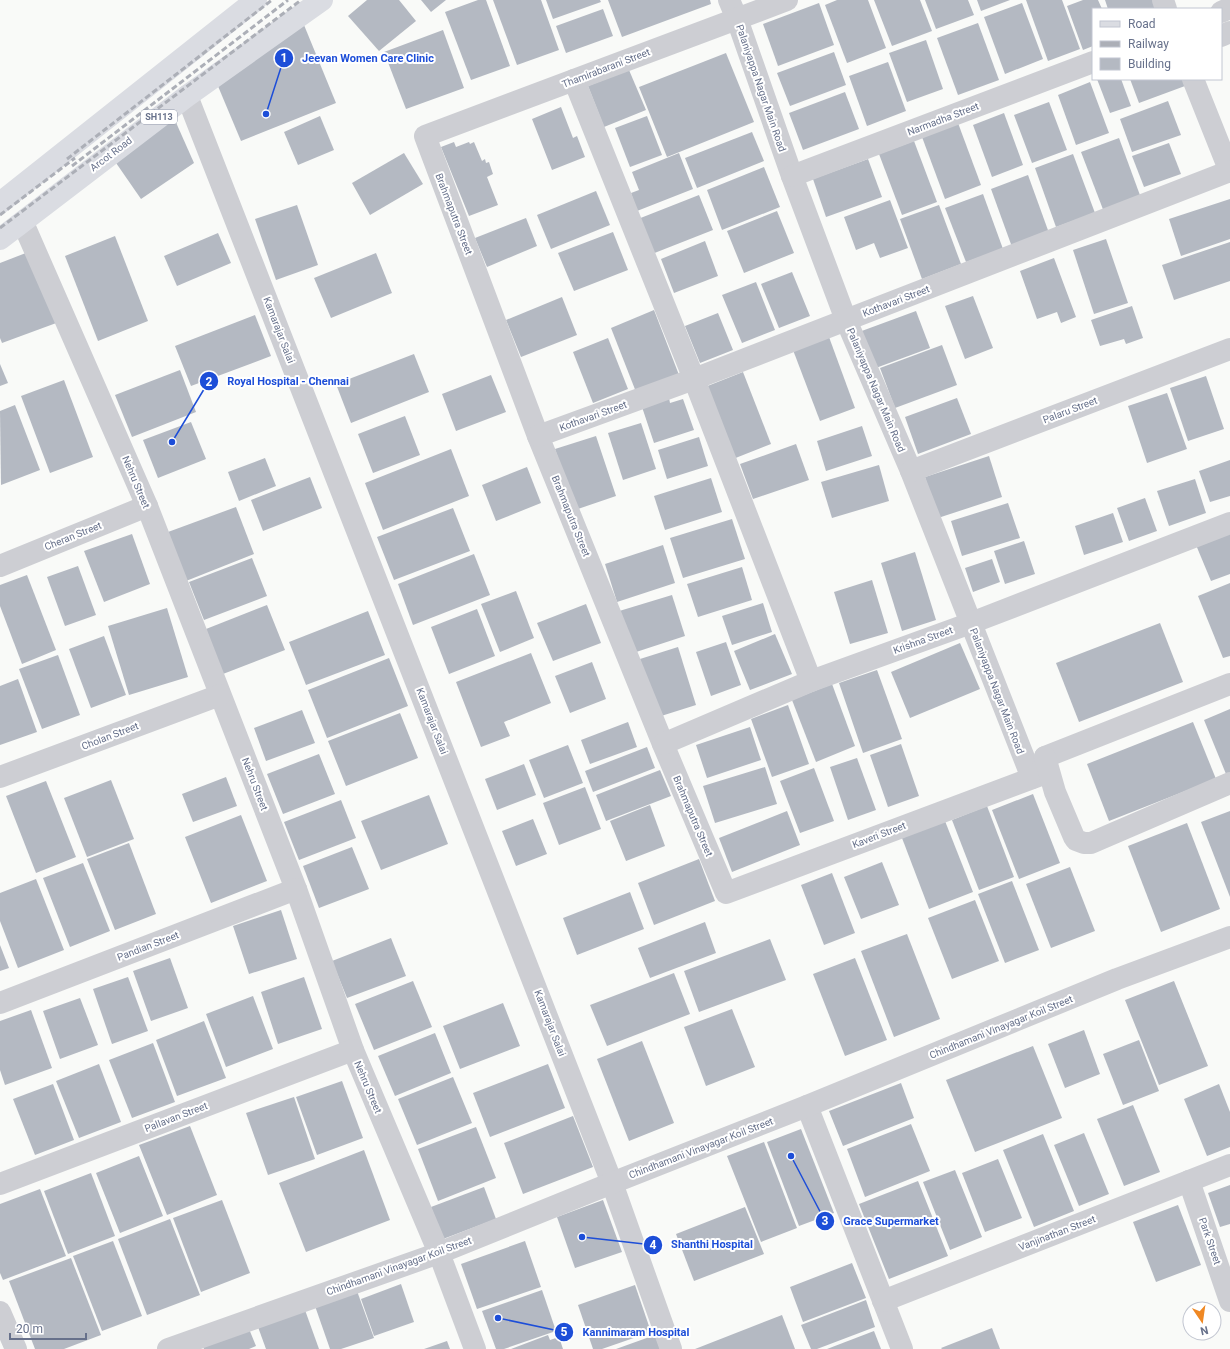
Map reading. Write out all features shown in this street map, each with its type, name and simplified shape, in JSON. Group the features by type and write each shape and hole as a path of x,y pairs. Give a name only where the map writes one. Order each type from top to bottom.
{"main road":[{"name":"SH113","path":"0,202 256,0"},
{"name":"Arcot Road","path":"0,239 23,223 187,96 322,0"}],"street":[{"name":"Thamirabarani Street","path":"425,136 574,80 733,9 787,0"},
{"path":"1228,0 1230,7"},
{"name":"Palaniyappa Nagar Main Road","path":"733,9 792,176 846,320 911,471 1032,778"},
{"name":"Narmadha Street","path":"792,176 1092,62"},
{"path":"574,80 694,379 811,681"},
{"path":"1193,80 1230,172"},
{"name":"Kamarajar Salai","path":"187,96 612,1182 671,1349"},
{"name":"Brahmaputra Street","path":"425,136 538,436 663,744 726,892"},
{"name":"Kothavari Street","path":"538,436 694,379 1230,172"},
{"name":"Nehru Street","path":"23,223 147,506 296,889 353,1050 439,1253 475,1349"},
{"name":"Palaru Street","path":"911,471 1230,349"},
{"name":"Cheran Street","path":"0,566 147,506"},
{"name":"Krishna Street","path":"663,744 811,681 971,623 1230,523"},
{"path":"1045,757 1230,684"},
{"name":"Cholan Street","path":"0,777 220,695"},
{"path":"1032,778 1041,775 1045,757"},
{"path":"1045,757 1056,792 1072,832 1076,840 1084,843 1091,843 1230,783"},
{"name":"Kaveri Street","path":"726,892 1032,778"},
{"name":"Pandian Street","path":"0,1003 296,889"},
{"name":"Chindhamani Vinayagar Koil Street","path":"168,1349 439,1253 612,1182 808,1106 1117,979 1230,937"},
{"name":"Pallavan Street","path":"0,1184 353,1050"},
{"path":"808,1106 902,1349"},
{"name":"Vanjinathan Street","path":"883,1301 1230,1165"},
{"name":"Park Street","path":"1189,1182 1230,1301"},
{"path":"0,1312 16,1349"}],"building":[{"path":"367,0 399,0 416,21 379,51 348,16"},
{"path":"421,0 446,0 431,12"},
{"path":"478,0 486,0 510,66 471,80 445,12"},
{"path":"493,0 541,0 559,50 517,65"},
{"path":"546,0 600,0 601,2 553,19"},
{"path":"608,0 710,0 711,4 622,37"},
{"path":"837,0 868,0 886,48 847,63 825,5"},
{"path":"874,0 920,0 932,31 892,46"},
{"path":"925,0 968,0 974,15 936,29"},
{"path":"977,0 1010,0 981,11"},
{"path":"1026,0 1062,0 1080,49 1048,61"},
{"path":"1083,0 1098,0 1102,8 1092,8 1092,46 1083,50 1067,6"},
{"path":"1105,0 1160,0 1163,8 1108,8"},
{"path":"819,3 834,45 778,66 763,24"},
{"path":"1022,3 1043,59 1005,74 984,17"},
{"path":"603,9 613,36 566,53 556,26"},
{"path":"978,23 999,80 958,95 937,38"},
{"path":"304,25 336,103 241,141 215,79"},
{"path":"443,30 464,88 406,109 384,52"},
{"path":"926,40 943,89 907,102 889,53"},
{"path":"834,52 846,85 790,106 777,73"},
{"path":"726,53 754,122 667,157 639,87"},
{"path":"888,62 906,111 867,126 849,76"},
{"path":"629,70 646,110 604,127 588,86"},
{"path":"1097,80 1121,80 1131,106 1110,113"},
{"path":"1130,80 1182,80 1185,86 1139,103"},
{"path":"1090,82 1109,133 1076,145 1058,95"},
{"path":"845,92 859,129 803,150 789,113"},
{"path":"1168,101 1181,135 1132,152 1120,119"},
{"path":"1049,102 1067,150 1032,163 1014,115"},
{"path":"561,107 573,138 577,136 585,157 552,170 532,119"},
{"path":"1004,113 1023,165 992,177 973,125"},
{"path":"320,116 334,150 298,165 284,132"},
{"path":"647,116 662,155 630,167 615,128"},
{"path":"174,118 194,163 141,199 114,160"},
{"path":"958,123 981,185 945,199 922,137"},
{"path":"752,132 764,161 697,188 685,158"},
{"path":"1119,138 1141,198 1104,212 1081,152"},
{"path":"914,141 937,202 902,215 879,154"},
{"path":"454,142 456,147 469,142 470,144 474,142 482,161 485,159 486,163 489,162 493,174 487,177 498,205 469,216 441,147"},
{"path":"1169,143 1181,174 1144,187 1132,156"},
{"path":"404,153 423,184 370,215 352,183"},
{"path":"679,153 693,189 637,211 631,193 639,190 632,172"},
{"path":"1073,154 1095,213 1056,227 1035,168"},
{"path":"868,159 882,197 826,217 813,179"},
{"path":"764,167 780,207 722,230 707,190"},
{"path":"1028,175 1049,233 1012,247 991,189"},
{"path":"596,191 610,225 551,249 537,215"},
{"path":"983,194 1003,249 966,262 945,208"},
{"path":"699,195 713,230 652,254 638,219"},
{"path":"1230,199 1230,239 1181,256 1169,219"},
{"path":"890,200 908,248 880,258 874,243 856,250 844,217"},
{"path":"297,205 318,265 276,280 255,219"},
{"path":"939,205 961,264 922,279 900,219"},
{"path":"777,211 794,253 744,273 727,231"},
{"path":"526,218 537,246 487,267 475,238"},
{"path":"613,232 628,270 574,291 558,253"},
{"path":"218,233 231,263 177,286 164,256"},
{"path":"115,236 148,321 98,341 65,256"},
{"path":"1106,239 1128,303 1094,314 1073,250"},
{"path":"705,241 718,276 674,293 661,259"},
{"path":"1230,242 1230,281 1174,300 1162,265"},
{"path":"31,251 59,322 2,343 0,338 0,263"},
{"path":"376,253 392,293 331,318 314,278"},
{"path":"1054,258 1076,317 1061,323 1057,312 1037,319 1020,271"},
{"path":"792,272 810,316 779,328 761,284"},
{"path":"756,282 775,330 742,343 722,295"},
{"path":"973,296 993,348 965,359 945,306"},
{"path":"562,297 577,335 521,357 506,320"},
{"path":"1132,306 1143,338 1126,344 1124,339 1100,346 1091,320"},
{"path":"654,310 679,375 636,392 611,328"},
{"path":"916,311 930,348 873,369 859,332"},
{"path":"718,313 733,350 700,363 685,326"},
{"path":"255,315 271,356 191,386 175,346"},
{"path":"829,337 855,408 820,421 793,350"},
{"path":"608,338 628,389 593,403 573,352"},
{"path":"942,345 957,385 895,408 880,368"},
{"path":"414,354 429,392 351,423 336,384"},
{"path":"0,364 8,383 0,386"},
{"path":"180,370 196,412 132,437 115,395"},
{"path":"743,372 771,444 733,459 705,387"},
{"path":"491,375 506,412 456,431 442,394"},
{"path":"1206,376 1224,429 1188,441 1170,388"},
{"path":"64,380 93,457 50,473 21,396"},
{"path":"1167,393 1187,449 1147,463 1128,406"},
{"path":"669,398 670,403 683,399 694,430 654,443 642,407"},
{"path":"957,398 971,434 918,454 905,417"},
{"path":"15,405 40,470 1,485 0,411"},
{"path":"405,416 420,455 373,473 358,434"},
{"path":"191,422 206,459 158,478 143,440"},
{"path":"641,423 656,469 623,480 608,433"},
{"path":"862,426 872,456 826,471 817,441"},
{"path":"596,436 616,496 575,510 555,449"},
{"path":"699,437 708,466 667,479 658,450"},
{"path":"796,444 809,480 753,499 740,464"},
{"path":"451,449 469,496 383,530 365,483"},
{"path":"989,456 1002,497 938,518 925,477"},
{"path":"265,458 276,486 239,501 228,472"},
{"path":"1230,460 1230,496 1210,502 1199,471"},
{"path":"879,465 889,501 832,518 821,482"},
{"path":"527,467 541,503 496,521 482,485"},
{"path":"310,477 322,508 263,531 251,500"},
{"path":"711,478 722,512 665,530 654,496"},
{"path":"1195,479 1206,513 1169,526 1157,491"},
{"path":"1145,498 1157,531 1129,541 1117,508"},
{"path":"1008,503 1020,538 962,556 951,521"},
{"path":"236,507 254,554 186,581 168,532"},
{"path":"453,508 470,551 394,580 377,537"},
{"path":"1113,513 1123,542 1084,555 1075,526"},
{"path":"732,519 745,559 683,578 670,538"},
{"path":"1230,531 1230,574 1211,581 1196,545"},
{"path":"132,534 150,584 104,602 84,551"},
{"path":"1024,541 1035,574 1005,584 994,551"},
{"path":"663,545 675,583 617,602 605,564"},
{"path":"915,552 936,620 902,631 881,563"},
{"path":"474,554 490,595 413,625 398,584"},
{"path":"252,558 267,596 204,620 189,582"},
{"path":"992,559 1000,582 973,592 965,568"},
{"path":"78,566 96,615 65,626 47,577"},
{"path":"742,567 752,600 698,617 687,584"},
{"path":"27,575 56,650 22,664 0,606 0,585"},
{"path":"872,580 888,633 850,644 834,592"},
{"path":"1230,583 1230,656 1223,658 1198,596"},
{"path":"516,591 534,638 500,652 481,604"},
{"path":"672,595 685,636 630,654 616,612"},
{"path":"763,603 772,632 732,645 722,616"},
{"path":"586,604 601,643 553,661 537,623"},
{"path":"267,605 285,650 223,674 206,629"},
{"path":"167,608 188,677 129,695 108,626"},
{"path":"477,609 495,656 449,674 431,627"},
{"path":"368,611 385,655 306,685 289,642"},
{"path":"1160,623 1183,682 1079,722 1056,663"},
{"path":"775,634 792,674 750,690 734,651"},
{"path":"104,636 126,695 91,708 69,649"},
{"path":"726,642 741,685 711,696 696,652"},
{"path":"960,643 980,689 910,718 891,672"},
{"path":"678,647 696,705 658,717 640,659"},
{"path":"531,653 551,703 504,722 510,736 481,747 456,682"},
{"path":"58,655 80,715 42,729 19,669"},
{"path":"389,658 408,706 327,738 308,690"},
{"path":"592,662 606,699 570,713 555,676"},
{"path":"877,670 902,739 863,753 839,683"},
{"path":"18,679 37,732 0,745 0,686"},
{"path":"832,684 855,746 816,762 792,700"},
{"path":"788,705 809,764 772,777 751,719"},
{"path":"1230,709 1230,773 1226,774 1204,720"},
{"path":"302,710 315,743 266,761 254,728"},
{"path":"400,713 418,758 346,786 328,741"},
{"path":"628,722 637,747 590,764 581,740"},
{"path":"1193,722 1216,779 1109,821 1087,764"},
{"path":"750,727 761,760 707,778 696,745"},
{"path":"901,744 919,796 888,807 870,755"},
{"path":"568,745 583,783 544,798 529,760"},
{"path":"647,747 655,768 593,792 585,771"},
{"path":"319,754 335,794 283,814 267,774"},
{"path":"857,758 876,810 848,820 830,767"},
{"path":"524,764 536,795 497,810 485,779"},
{"path":"765,767 777,804 715,823 703,786"},
{"path":"814,768 834,821 800,833 780,781"},
{"path":"660,770 671,796 606,821 596,795"},
{"path":"226,777 237,806 193,822 182,794"},
{"path":"111,780 134,839 87,857 64,798"},
{"path":"46,781 76,857 36,873 6,796"},
{"path":"585,787 601,829 559,845 543,803"},
{"path":"1033,794 1060,863 1019,879 992,810"},
{"path":"429,795 448,844 381,870 361,821"},
{"path":"341,800 356,838 299,860 284,822"},
{"path":"650,805 665,846 626,861 610,821"},
{"path":"987,806 1014,877 979,890 952,820"},
{"path":"787,811 800,845 732,872 719,838"},
{"path":"1230,811 1230,897 1201,822"},
{"path":"241,815 267,881 211,903 185,837"},
{"path":"533,819 547,854 516,866 502,831"},
{"path":"945,821 973,892 929,909 902,838"},
{"path":"1187,823 1220,909 1161,932 1128,846"},
{"path":"129,843 156,914 115,930 87,859"},
{"path":"352,847 369,889 319,908 303,866"},
{"path":"699,859 715,901 654,925 638,883"},
{"path":"882,862 899,905 861,919 844,877"},
{"path":"83,863 110,931 70,947 43,878"},
{"path":"1070,867 1095,931 1051,948 1026,884"},
{"path":"832,873 855,933 824,945 801,885"},
{"path":"36,879 64,950 18,968 0,921 0,893"},
{"path":"1012,881 1039,950 1005,963 978,894"},
{"path":"630,892 644,929 577,955 563,918"},
{"path":"975,900 999,961 952,979 928,918"},
{"path":"281,910 297,959 249,974 233,926"},
{"path":"705,922 716,953 650,978 638,948"},
{"path":"907,934 940,1019 894,1037 861,951"},
{"path":"391,938 406,976 347,998 332,961"},
{"path":"770,939 786,980 699,1012 684,971"},
{"path":"0,945 9,968 0,971"},
{"path":"170,958 188,1008 151,1021 133,971"},
{"path":"855,958 887,1040 845,1056 813,974"},
{"path":"674,973 690,1014 607,1046 590,1005"},
{"path":"128,977 148,1031 112,1044 93,989"},
{"path":"304,977 322,1029 278,1044 261,992"},
{"path":"413,981 432,1027 374,1050 355,1004"},
{"path":"1174,981 1208,1066 1159,1085 1125,1000"},
{"path":"253,996 273,1049 226,1067 206,1014"},
{"path":"80,998 98,1045 60,1059 43,1011"},
{"path":"503,1003 520,1046 460,1069 443,1026"},
{"path":"732,1009 755,1067 706,1086 684,1027"},
{"path":"31,1010 52,1068 5,1085 0,1070 0,1021"},
{"path":"204,1021 226,1078 177,1096 156,1040"},
{"path":"1084,1030 1100,1074 1065,1088 1048,1044"},
{"path":"435,1033 451,1073 395,1096 378,1056"},
{"path":"1139,1040 1159,1091 1123,1105 1103,1054"},
{"path":"642,1041 674,1123 629,1141 597,1059"},
{"path":"153,1043 175,1102 132,1118 109,1060"},
{"path":"1033,1046 1062,1118 975,1152 946,1080"},
{"path":"99,1064 121,1122 79,1138 56,1081"},
{"path":"548,1064 565,1108 490,1137 473,1093"},
{"path":"453,1077 472,1123 417,1145 398,1099"},
{"path":"342,1081 363,1138 317,1155 296,1097"},
{"path":"901,1083 914,1118 843,1146 829,1111"},
{"path":"53,1084 74,1140 35,1155 13,1099"},
{"path":"1219,1084 1230,1112 1230,1147 1207,1156 1184,1099"},
{"path":"294,1097 315,1159 268,1175 246,1113"},
{"path":"1133,1105 1160,1172 1124,1186 1097,1119"},
{"path":"573,1116 593,1167 523,1194 504,1143"},
{"path":"911,1124 930,1171 865,1197 847,1149"},
{"path":"190,1126 217,1195 167,1215 139,1145"},
{"path":"476,1127 496,1178 438,1201 418,1149"},
{"path":"801,1129 834,1213 799,1226 767,1142"},
{"path":"1084,1133 1109,1194 1079,1206 1054,1145"},
{"path":"1043,1134 1074,1211 1034,1227 1003,1150"},
{"path":"764,1142 797,1228 761,1242 727,1156"},
{"path":"364,1150 390,1220 306,1252 279,1183"},
{"path":"139,1156 163,1216 120,1233 96,1173"},
{"path":"998,1159 1022,1218 985,1232 962,1173"},
{"path":"955,1170 982,1237 950,1250 923,1182"},
{"path":"91,1173 115,1236 68,1254 44,1191"},
{"path":"918,1181 948,1256 889,1279 859,1204"},
{"path":"1230,1185 1230,1224 1220,1227 1208,1193"},
{"path":"484,1187 496,1219 443,1239 431,1207"},
{"path":"40,1189 66,1256 3,1280 0,1273 0,1204"},
{"path":"222,1200 250,1273 201,1292 173,1218"},
{"path":"603,1200 622,1252 575,1268 557,1217"},
{"path":"1178,1205 1201,1265 1156,1282 1133,1222"},
{"path":"745,1207 764,1254 694,1281 676,1234"},
{"path":"170,1219 200,1295 147,1315 118,1239"},
{"path":"113,1241 142,1316 102,1331 73,1256"},
{"path":"525,1241 541,1287 477,1309 461,1264"},
{"path":"71,1258 101,1335 64,1349 35,1349 9,1281"},
{"path":"852,1263 866,1298 803,1322 790,1287"},
{"path":"401,1284 414,1322 374,1336 361,1299"},
{"path":"635,1285 651,1332 602,1349 593,1349 578,1305"},
{"path":"542,1290 556,1331 504,1349 496,1349 482,1311"},
{"path":"357,1291 374,1338 341,1349 330,1349 315,1306"},
{"path":"866,1300 875,1327 817,1349 811,1349 801,1325"},
{"path":"305,1310 319,1349 266,1349 258,1327"},
{"path":"782,1315 795,1349 695,1349"},
{"path":"247,1324 256,1346 249,1349 204,1349 201,1342"},
{"path":"992,1328 1000,1349 941,1348"},
{"path":"874,1331 881,1349 827,1349"},
{"path":"548,1335 550,1340 559,1337 563,1349 511,1349"},
{"path":"655,1335 660,1349 616,1349"},
{"path":"447,1341 450,1349 424,1349"}],"railway":[{"path":"67,159 272,0"},
{"path":"72,166 288,0"},
{"path":"0,228 301,0"},
{"path":"0,215 75,158"}],"place":[{"name":"Jeevan Women Care Clinic","path":"266,114"},
{"name":"Royal Hospital - Chennai","path":"172,442"},
{"name":"Grace Supermarket","path":"791,1156"},
{"name":"Shanthi Hospital","path":"582,1237"},
{"name":"Kannimaram Hospital","path":"498,1318"}]}
